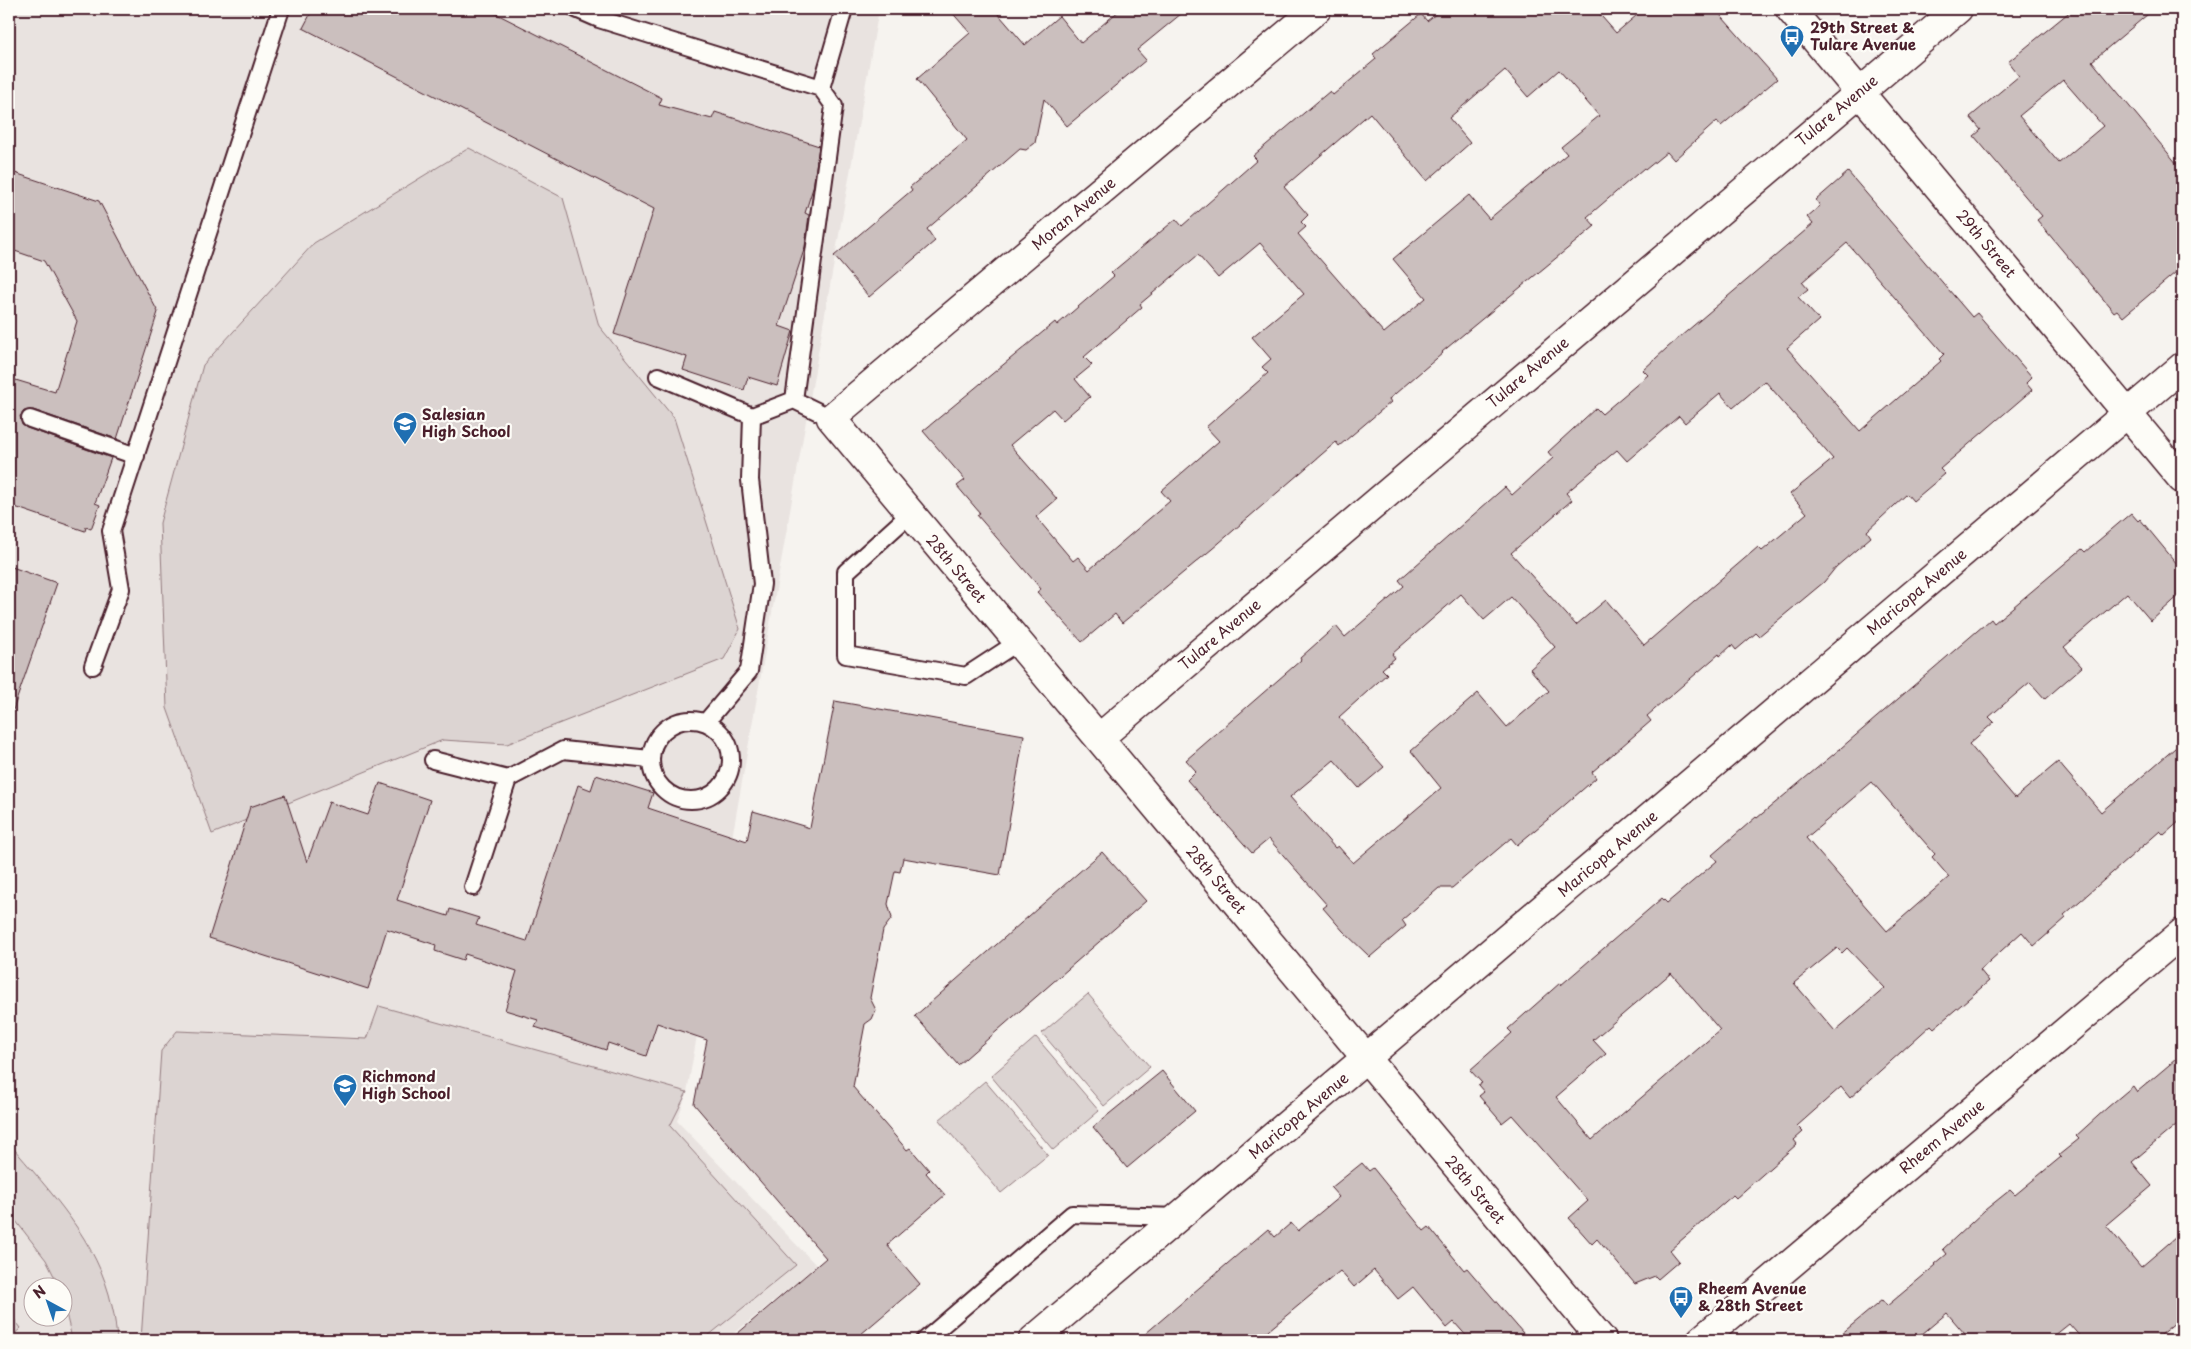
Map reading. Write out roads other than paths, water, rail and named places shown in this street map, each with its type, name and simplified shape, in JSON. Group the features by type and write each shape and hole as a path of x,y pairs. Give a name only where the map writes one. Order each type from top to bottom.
{"street":[{"name":"Moran Avenue","path":"831,418 1317,9"},
{"name":"29th Street","path":"1790,9 2182,479"},
{"name":"Tulare Avenue","path":"1099,738 1958,9"},
{"name":"Maricopa Avenue","path":"1033,1340 2182,367"},
{"name":"28th Street","path":"831,418 1365,1060 1602,1340"},
{"name":"Rheem Avenue","path":"1702,1340 2182,933"}],"lane":[{"path":"93,666 121,589 111,531 281,9"},
{"path":"576,9 601,14 821,88 834,106 794,400"},
{"path":"821,88 844,9"},
{"path":"658,376 752,416 794,400 831,418"},
{"path":"706,722 749,671 762,584 750,480 752,416"},
{"path":"30,419 136,456"},
{"path":"910,514 846,572 846,655 966,676 1018,642"},
{"path":"691,719 706,722 720,731 728,744 731,760 728,776 719,788 706,797 690,800 674,797 662,788 653,774 650,759 654,744 662,731 676,722 691,719"},
{"path":"433,760 508,779 563,750 650,759"},
{"path":"473,888 508,779"},
{"path":"925,1340 1072,1214 1179,1217"}],"place":[{"name":"29th Street & Tulare Avenue","path":"1792,58"},
{"name":"Salesian High School","path":"405,445"},
{"name":"Richmond High School","path":"345,1107"},
{"name":"Rheem Avenue & 28th Street","path":"1681,1319"}]}
